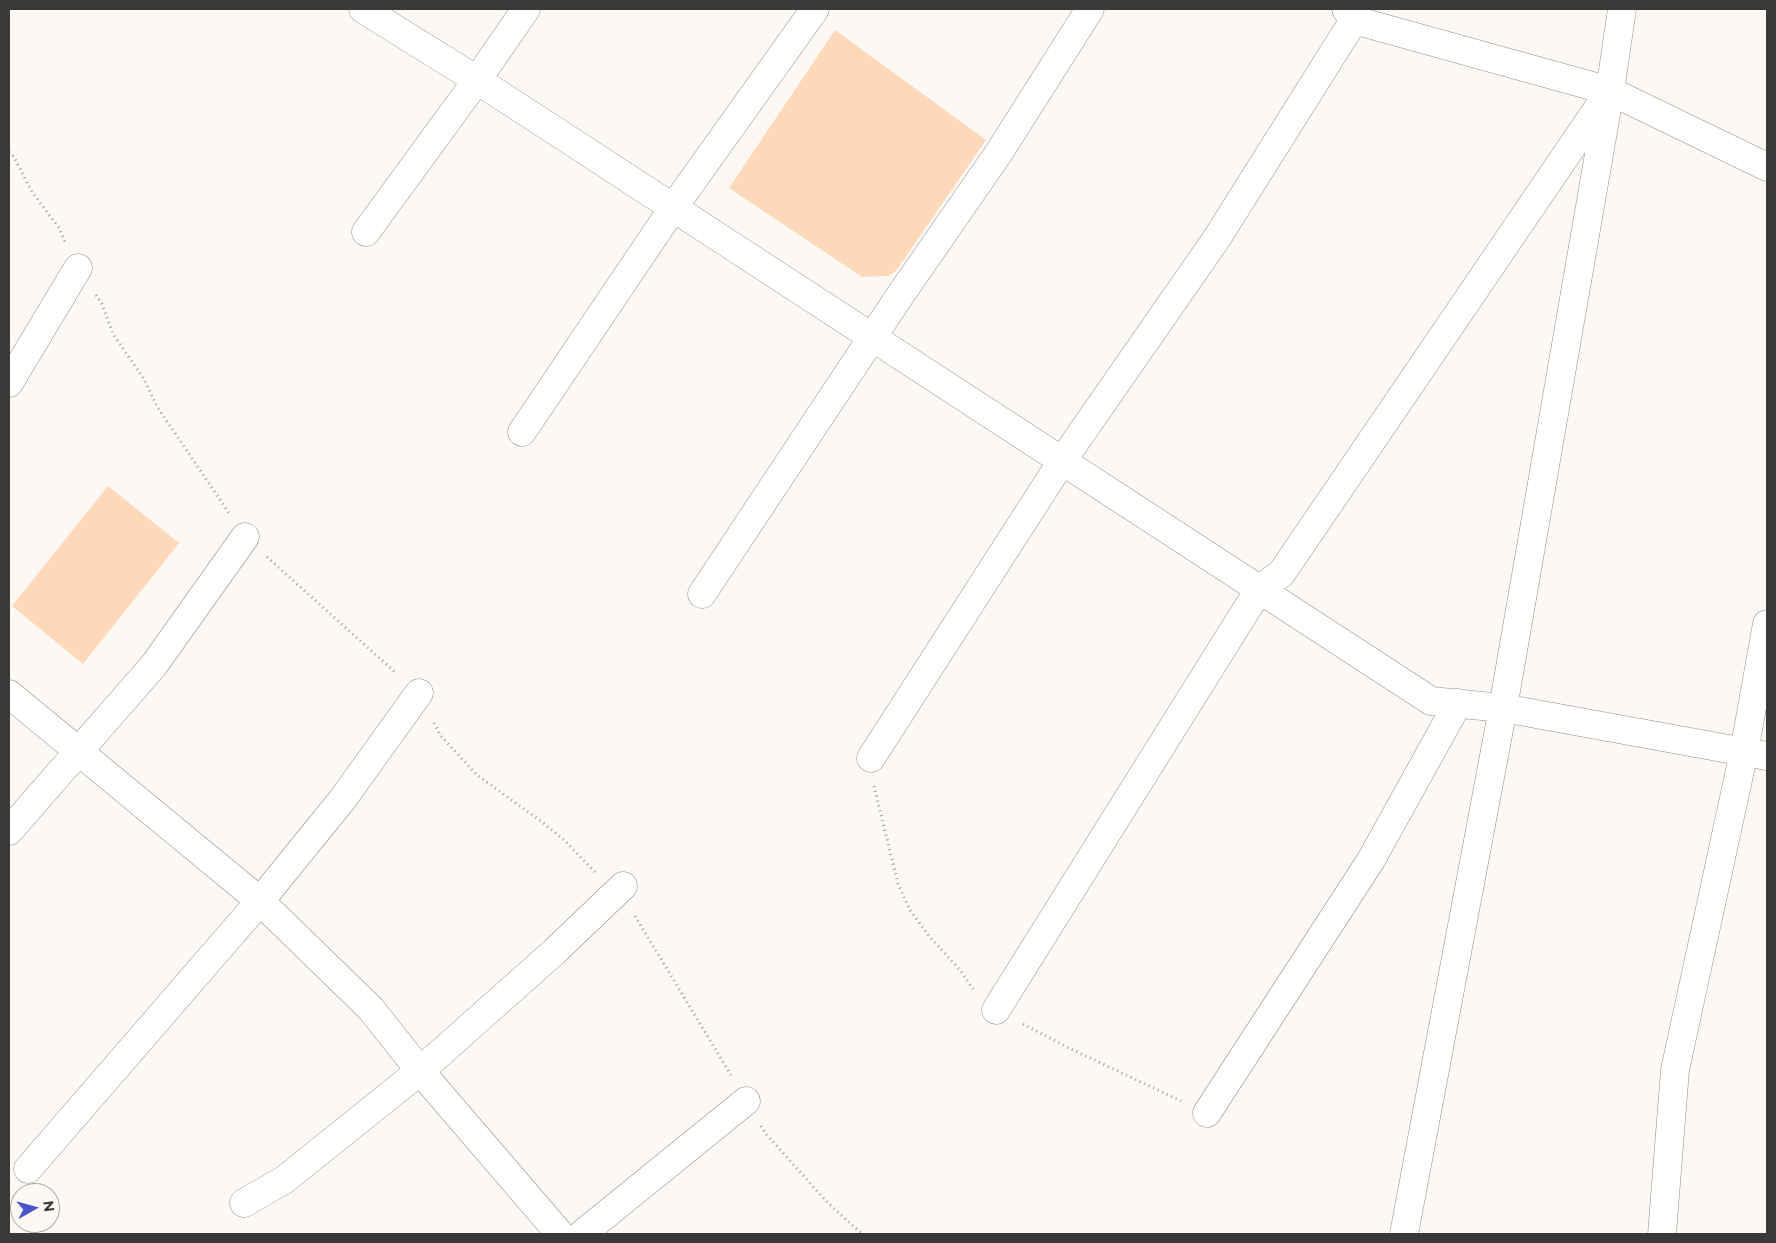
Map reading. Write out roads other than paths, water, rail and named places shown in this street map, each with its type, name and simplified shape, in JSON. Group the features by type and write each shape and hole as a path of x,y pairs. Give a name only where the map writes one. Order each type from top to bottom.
{"street":[{"path":"364,9 477,80 1431,701 1502,708 1756,754"},
{"path":"366,232 477,80 526,9"},
{"path":"522,432 673,208 815,9"},
{"path":"702,594 998,154 1090,9"},
{"path":"1404,1234 1502,708 1610,91 1622,9"},
{"path":"871,758 1062,461 1216,238 1350,14 1610,91 1767,167"},
{"path":"996,1010 1260,588 1281,574 1610,91"},
{"path":"9,383 78,268"},
{"path":"9,831 154,665 245,537"},
{"path":"1662,1234 1675,1070 1756,754 1767,624"},
{"path":"28,1170 260,901 342,800 419,693"},
{"path":"9,694 260,901 371,1010 420,1071 560,1234"},
{"path":"1207,1114 1371,860 1458,703"},
{"path":"244,1203 284,1180 420,1071 554,952 623,886"},
{"path":"582,1234 746,1101"}]}
